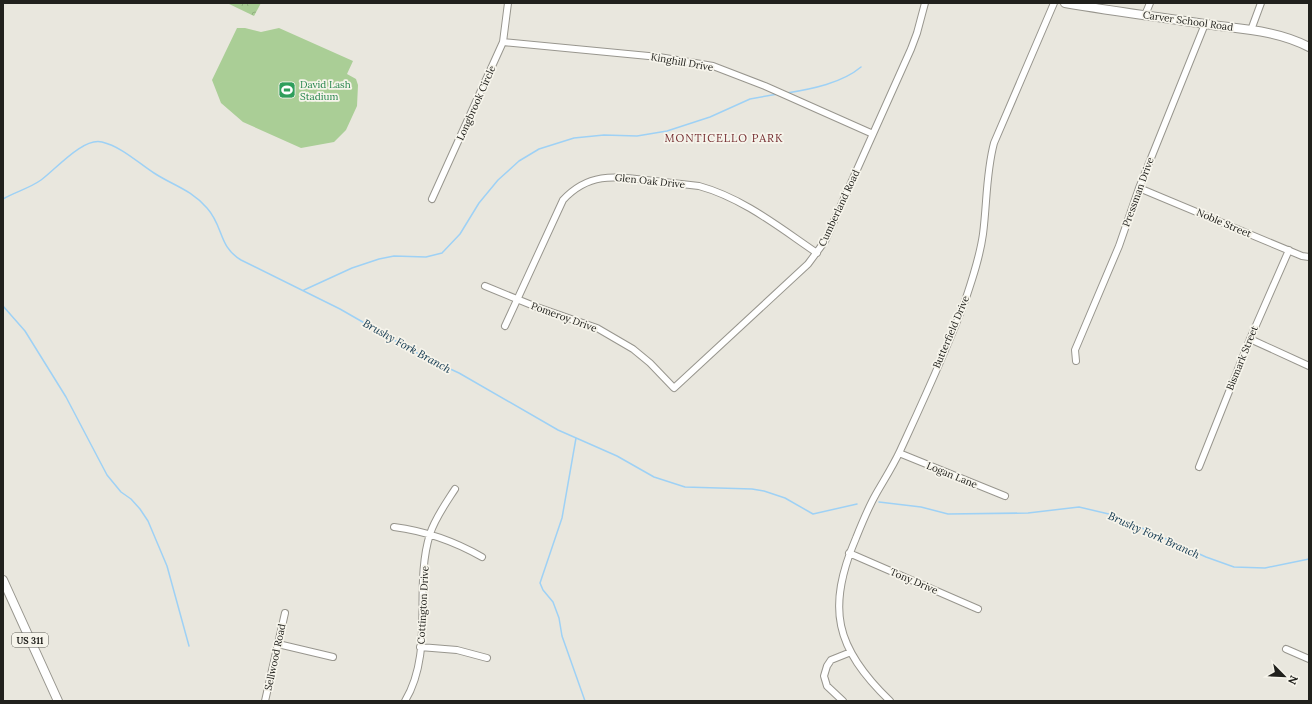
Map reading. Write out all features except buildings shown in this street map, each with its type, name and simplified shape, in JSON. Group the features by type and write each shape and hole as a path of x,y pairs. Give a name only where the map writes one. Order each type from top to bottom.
{"main road":[{"name":"Carver School Road","path":"1065,3 1145,16 1277,34 1309,47"},
{"name":"US 311","path":"3,580 58,701"}],"street":[{"name":"Longbrook Circle","path":"432,199 503,42 508,3"},
{"name":"Cumberland Road","path":"674,388 808,264 817,252 836,219 913,44 925,3"},
{"name":"Butterfield Drive","path":"890,701 865,673 851,652 842,629 838,600 840,586 849,553 868,508 899,453 957,320 970,285 983,234 990,159 994,143 1054,3"},
{"path":"1145,16 1150,3"},
{"path":"1251,30 1261,3"},
{"name":"Pressman Drive","path":"1076,361 1075,350 1119,246 1139,188 1206,24"},
{"name":"Kinghill Drive","path":"503,42 659,57 713,66 765,86 873,134"},
{"name":"Glen Oak Drive","path":"505,326 563,200 571,192 583,184 605,177 684,184 711,189 743,204 817,252"},
{"name":"Noble Street","path":"1139,188 1309,257"},
{"name":"Bismark Street","path":"1199,467 1250,339 1290,250"},
{"name":"Pomeroy Drive","path":"485,286 517,300 586,324 617,339 650,363 674,388"},
{"path":"1250,339 1309,366"},
{"name":"Logan Lane","path":"899,453 1005,496"},
{"name":"Cottington Drive","path":"405,701 416,677 420,647 422,589 430,534 442,509 455,489"},
{"path":"394,527 430,534 454,542 482,557"},
{"name":"Tony Drive","path":"849,553 978,609"},
{"name":"Sellwood Road","path":"266,701 285,613"},
{"path":"278,644 333,657"},
{"path":"420,647 457,650 487,658"},
{"path":"1286,649 1309,659"},
{"path":"843,701 827,686 824,676 827,666 831,660 851,652"}],"green space":[{"path":"227,3 261,3 254,16"},
{"name":"David Lash Stadium","path":"237,28 245,28 261,32 279,28 353,61 347,74 356,79 358,85 357,106 346,130 334,142 301,148 243,122 221,103 212,80"}],"waterway":[{"path":"787,93 806,90 836,81 853,73 861,67"},
{"path":"304,290 352,268 379,259 394,256 426,257 442,253 460,234 479,203 498,180 519,161 539,149 574,138 604,135 637,136 667,131 710,117 750,99 778,94"},
{"name":"Brushy Fork Branch","path":"3,199 37,183 70,155 86,144 94,142 109,144 123,151 154,173 188,192 201,202 212,215 228,249 241,260 340,309 422,356 459,373 558,430 617,456 654,477 685,487 752,489 764,491 785,498 813,514 857,504"},
{"path":"3,306 25,331 66,397 107,475 121,492 131,499 140,509 148,521 167,566 189,646"},
{"path":"576,438 562,518 540,583 543,590 553,602 559,618 562,636 585,701"},
{"name":"Brushy Fork Branch","path":"879,502 921,507 948,514 1028,513 1079,507 1113,515 1206,557 1234,567 1265,568 1309,559"}],"place":[{"name":"David Lash Stadium","path":"287,90"}],"district":[{"name":"MONTICELLO PARK","path":"724,138"}]}
